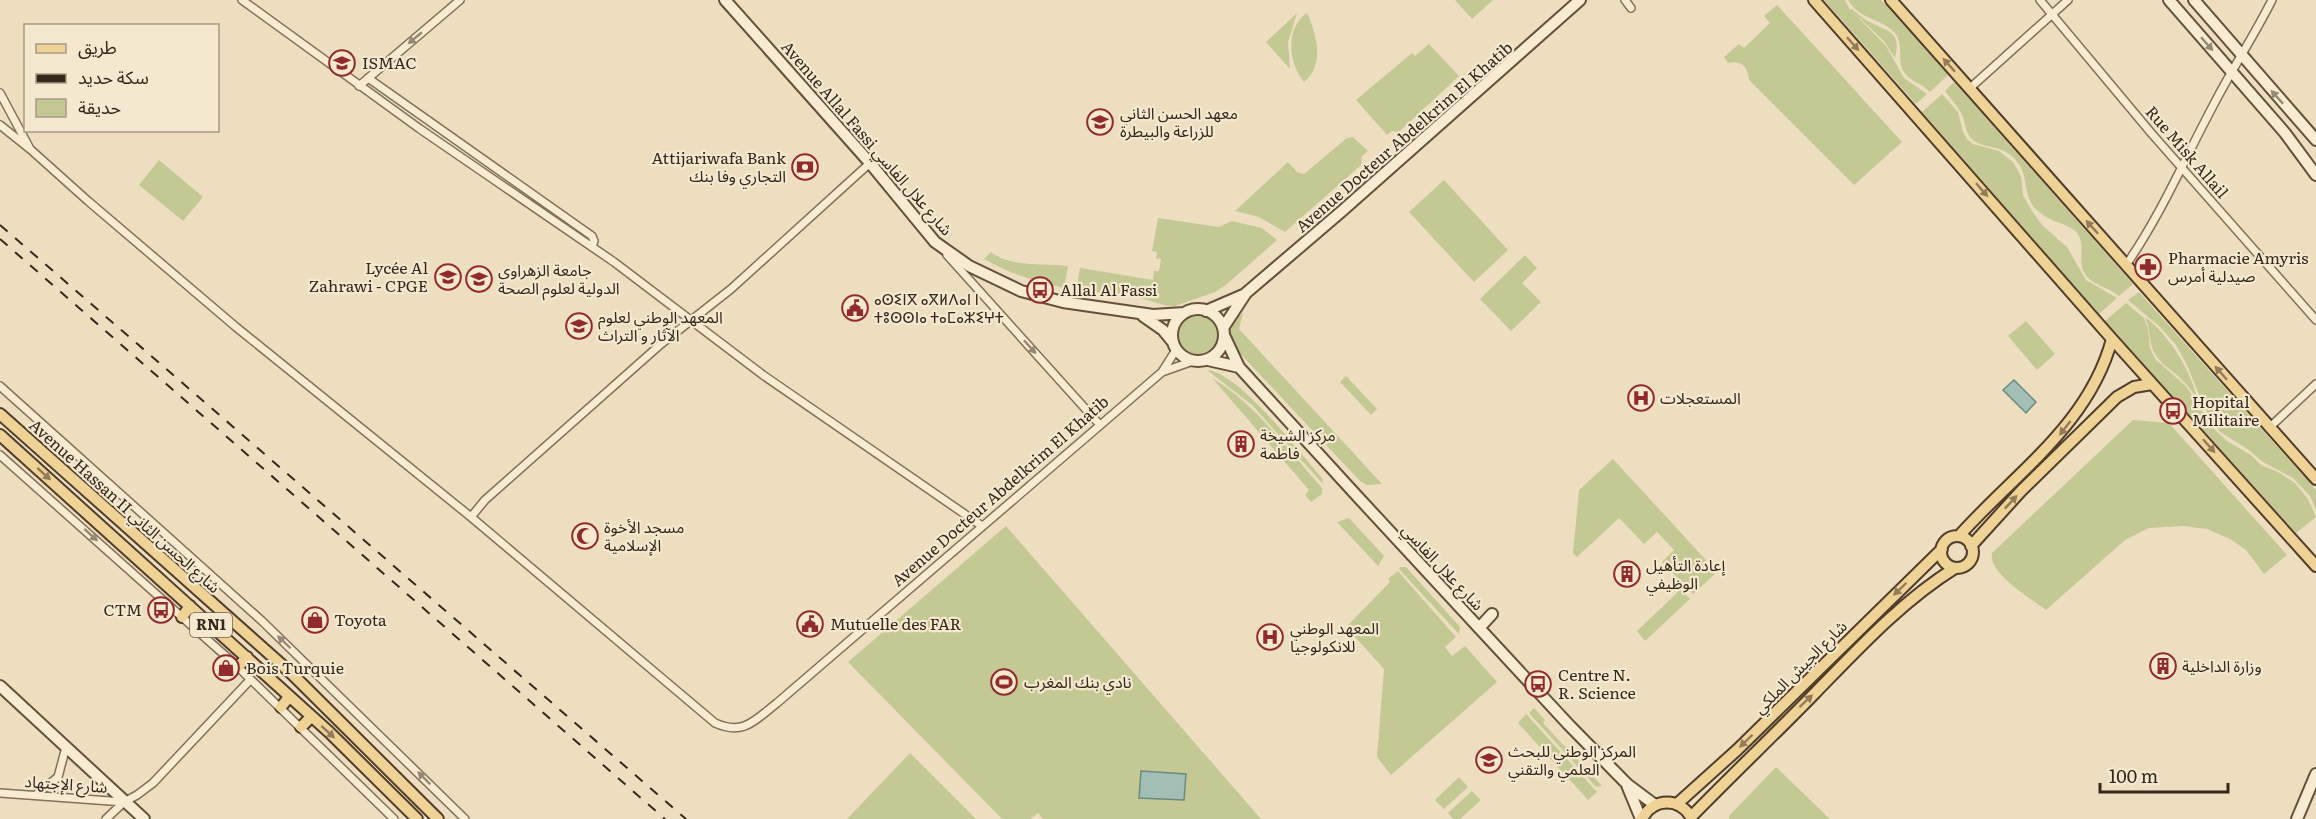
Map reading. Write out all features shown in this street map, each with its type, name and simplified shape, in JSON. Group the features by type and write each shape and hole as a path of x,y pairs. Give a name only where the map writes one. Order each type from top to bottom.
{"main road":[{"path":"1814,0 2112,339 2316,566"},
{"path":"1891,0 2316,479"},
{"path":"1959,536 1964,538 1973,551 1965,566 1955,568 1945,563 1942,558 1942,549 1949,538 1959,536 2062,432 2098,380 2112,339"},
{"path":"1971,546 2021,491 2117,397 2134,387 2152,384"},
{"name":"Avenue Hassan II شارع الحسن الثاني","path":"0,414 291,673 438,819"},
{"name":"Avenue Hassan II شارع الحسن الثاني","path":"0,435 329,732 417,819"},
{"name":"شارع الجيش الملكي","path":"1677,804 1737,750 1942,549"},
{"name":"شارع الجيش الملكي","path":"1691,818 1762,744 1887,622 1931,584 1955,568"},
{"path":"182,617 190,606"},
{"path":"238,667 247,657"},
{"path":"280,707 290,697"},
{"path":"302,727 311,717"},
{"path":"1642,819 1655,805 1669,802 1688,811 1691,818"}],"street":[{"path":"242,0 427,135 592,247 763,375 982,526"},
{"path":"359,86 460,0"},
{"name":"Avenue Allal Fassi شارع علال الفاسي","path":"725,0 870,163 935,242 983,274 1021,291 1063,303 1153,315 1184,313"},
{"name":"Avenue Docteur Abdelkrim El Khatib","path":"1246,293 1342,212 1580,0"},
{"path":"1625,0 1631,8"},
{"name":"Rue Misk Allail","path":"2040,0 2152,134 2316,320"},
{"path":"1969,89 2068,0"},
{"path":"2169,0 2285,133 2316,175"},
{"path":"2194,0 2316,141"},
{"path":"2126,265 2183,168 2240,55 2272,0"},
{"path":"368,78 592,236 594,241 592,247"},
{"path":"0,93 30,149"},
{"name":"Avenue Docteur Abdelkrim El Khatib","path":"0,125 236,327 471,517 715,723 725,728 747,727 1162,372"},
{"path":"471,517 486,500 660,344 692,321 870,163"},
{"path":"935,242 1100,425"},
{"path":"1206,310 1246,293"},
{"path":"1208,360 1217,353 1222,345 1223,331 1246,293"},
{"path":"1162,372 1174,345 1172,331 1176,321 1184,313 1199,309 1206,310 1214,314 1223,331"},
{"path":"1138,313 1163,330 1183,357 1193,361"},
{"name":"شارع علال الفاسي","path":"1223,331 1239,367 1479,628 1627,784 1655,805"},
{"path":"1162,372 1193,361 1208,360 1239,367"},
{"path":"2270,427 2316,384"},
{"path":"0,386 262,621 465,819"},
{"path":"0,454 238,667 394,819"},
{"path":"1479,628 1492,614"},
{"path":"106,819 127,800 153,783 249,680"},
{"path":"0,686 127,800 144,819"},
{"path":"37,794 58,777 66,747"},
{"path":"2298,819 2316,774"},
{"name":"شارع علال الفاسي","path":"1627,784 1642,819"},
{"name":"شارع الإجتهاد","path":"0,793 127,800"}],"green space":[{"path":"1455,0 1493,0 1472,19"},
{"path":"1824,0 1845,0 1850,10 1852,9 1866,20 1893,34 1897,43 1895,58 1884,41 1852,11 1886,46 1904,78 1927,94 1916,104"},
{"path":"1848,0 1881,0 1948,75 1930,92 1909,78 1902,67 1899,41 1894,32 1858,11"},
{"path":"1777,5 1902,142 1854,185 1749,80 1747,71 1741,64 1728,63 1724,57 1739,44 1744,48 1770,23 1764,16"},
{"path":"1297,13 1288,42 1290,69 1266,42"},
{"path":"1307,13 1316,40 1317,58 1311,75 1304,82 1295,66 1291,47 1295,28"},
{"path":"1429,44 1459,76 1399,132 1392,131 1387,135 1356,100 1412,53 1415,56"},
{"path":"1954,82 2133,284 2119,296 2088,278 2081,263 2082,246 2079,235 2071,228 2043,215 2033,206 2022,169 2012,156 1971,138 1961,113 1945,91"},
{"path":"1942,94 1958,112 1967,139 1973,144 1999,151 2013,162 2021,176 2023,195 2032,211 2042,225 2067,247 2086,280 2117,298 2099,314 1922,112"},
{"path":"1353,137 1368,151 1362,156 1361,165 1285,232 1259,217 1235,211 1288,162 1297,172 1304,174 1347,138"},
{"path":"159,160 203,197 183,221 139,185"},
{"path":"1444,180 1508,250 1474,282 1409,212"},
{"path":"1158,218 1219,227 1232,221 1262,228 1277,240 1215,292 1175,306 1129,295 1076,290 1080,268 1153,280 1154,271 1159,271 1161,259 1156,258 1157,252 1152,251"},
{"path":"991,252 1007,260 1027,264 1068,266 1064,288 1003,269 984,259"},
{"path":"1525,255 1537,268 1522,283 1541,302 1511,331 1480,299"},
{"path":"2139,292 2316,490 2316,510 2310,496 2293,478 2263,462 2249,450 2220,432 2204,407 2188,367 2176,345 2159,326 2128,300"},
{"path":"2126,303 2144,318 2150,348 2155,359 2186,386 2215,430 2227,441 2251,455 2261,465 2295,483 2308,499 2316,517 2296,533 2105,321"},
{"path":"1243,313 1239,329 1382,484 1367,485 1360,481 1234,347 1229,333 1230,328"},
{"path":"1198,315 1206,316 1212,321 1217,327 1217,343 1212,349 1206,354 1198,355 1190,354 1184,349 1179,343 1178,335 1179,327 1184,321 1190,316"},
{"path":"2145,317 2162,333 2177,353 2184,364 2197,398 2155,354"},
{"path":"2026,321 2055,354 2037,370 2008,336"},
{"path":"1207,370 1220,374 1236,384 1252,399 1322,478 1323,484 1252,405"},
{"path":"1346,376 1377,409 1371,415 1340,382"},
{"path":"1212,378 1243,401 1271,428 1322,488 1322,494 1311,502 1305,495 1309,490"},
{"path":"2133,420 2169,423 2287,555 2264,574 2246,550 2230,539 2207,529 2183,526 2149,528 2125,540 2046,610 2003,577 1996,569 1992,553"},
{"path":"1613,459 1717,572 1693,594 1662,562 1674,550 1657,532 1644,544 1619,518 1577,557 1573,553 1579,490"},
{"path":"1349,518 1384,556 1378,566 1337,522"},
{"name":"نادي بنك المغرب","path":"1006,526 1261,819 1043,819 1038,813 1030,819 1002,819 848,662"},
{"path":"1406,567 1460,627 1459,634 1399,569"},
{"path":"1398,571 1456,637 1445,647 1452,656 1465,646 1497,682 1391,775 1377,757 1384,669 1346,627 1390,582 1388,579"},
{"path":"1681,589 1690,599 1645,641 1637,631"},
{"path":"1534,708 1545,720 1543,723 1602,786 1596,787 1529,713"},
{"path":"1526,714 1597,792 1588,800 1518,723"},
{"path":"910,753 976,819 847,819"},
{"path":"1776,767 1830,819 1729,819 1729,816"},
{"path":"1459,777 1468,787 1444,809 1435,800"},
{"path":"1472,791 1481,800 1460,819 1453,819 1448,813"}],"water":[{"path":"2014,380 2036,402 2026,413 2003,390"},
{"path":"1141,771 1186,774 1184,800 1139,798"}],"railway":[{"path":"0,225 686,819"},
{"path":"0,239 665,819"}],"place":[{"name":"ISMAC","path":"342,63"},
{"name":"معهد الحسن الثاني للزراعة والبيطرة","path":"1100,122"},
{"name":"Attijariwafa Bank التجاري وفا بنك","path":"805,167"},
{"name":"Pharmacie Amyris صيدلية أمرس","path":"2148,267"},
{"name":"Lycée Al Zahrawi - CPGE","path":"448,277"},
{"name":"جامعة الزهراوي الدولية لعلوم الصحة","path":"479,279"},
{"name":"Allal Al Fassi","path":"1040,290"},
{"name":"ⴰⵙⵉⵏⴳ ⴰⴳⵍⴷⴰⵏ ⵏ ⵜⵓⵙⵙⵏⴰ ⵜⴰⵎⴰⵣⵉⵖⵜ","path":"855,308"},
{"name":"المعهد الوطني لعلوم الآثار و التراث","path":"579,326"},
{"name":"المستعجلات","path":"1641,398"},
{"name":"Hopital Militaire","path":"2173,411"},
{"name":"مركز الشيخة فاطمة","path":"1241,444"},
{"name":"مسجد الأخوة الإسلامية","path":"585,536"},
{"name":"إعادة التأهيل الوظيفي","path":"1627,574"},
{"name":"CTM","path":"161,610"},
{"name":"Toyota","path":"315,620"},
{"name":"Mutuelle des FAR","path":"810,624"},
{"name":"المعهد الوطني للانكولوجيا","path":"1270,637"},
{"name":"وزارة الداخلية","path":"2163,666"},
{"name":"Bois Turquie","path":"226,668"},
{"name":"نادي بنك المغرب","path":"1004,682"},
{"name":"Centre N. R. Science","path":"1538,684"},
{"name":"المركز الوطني للبحث العلمي والتقني","path":"1489,760"}]}
